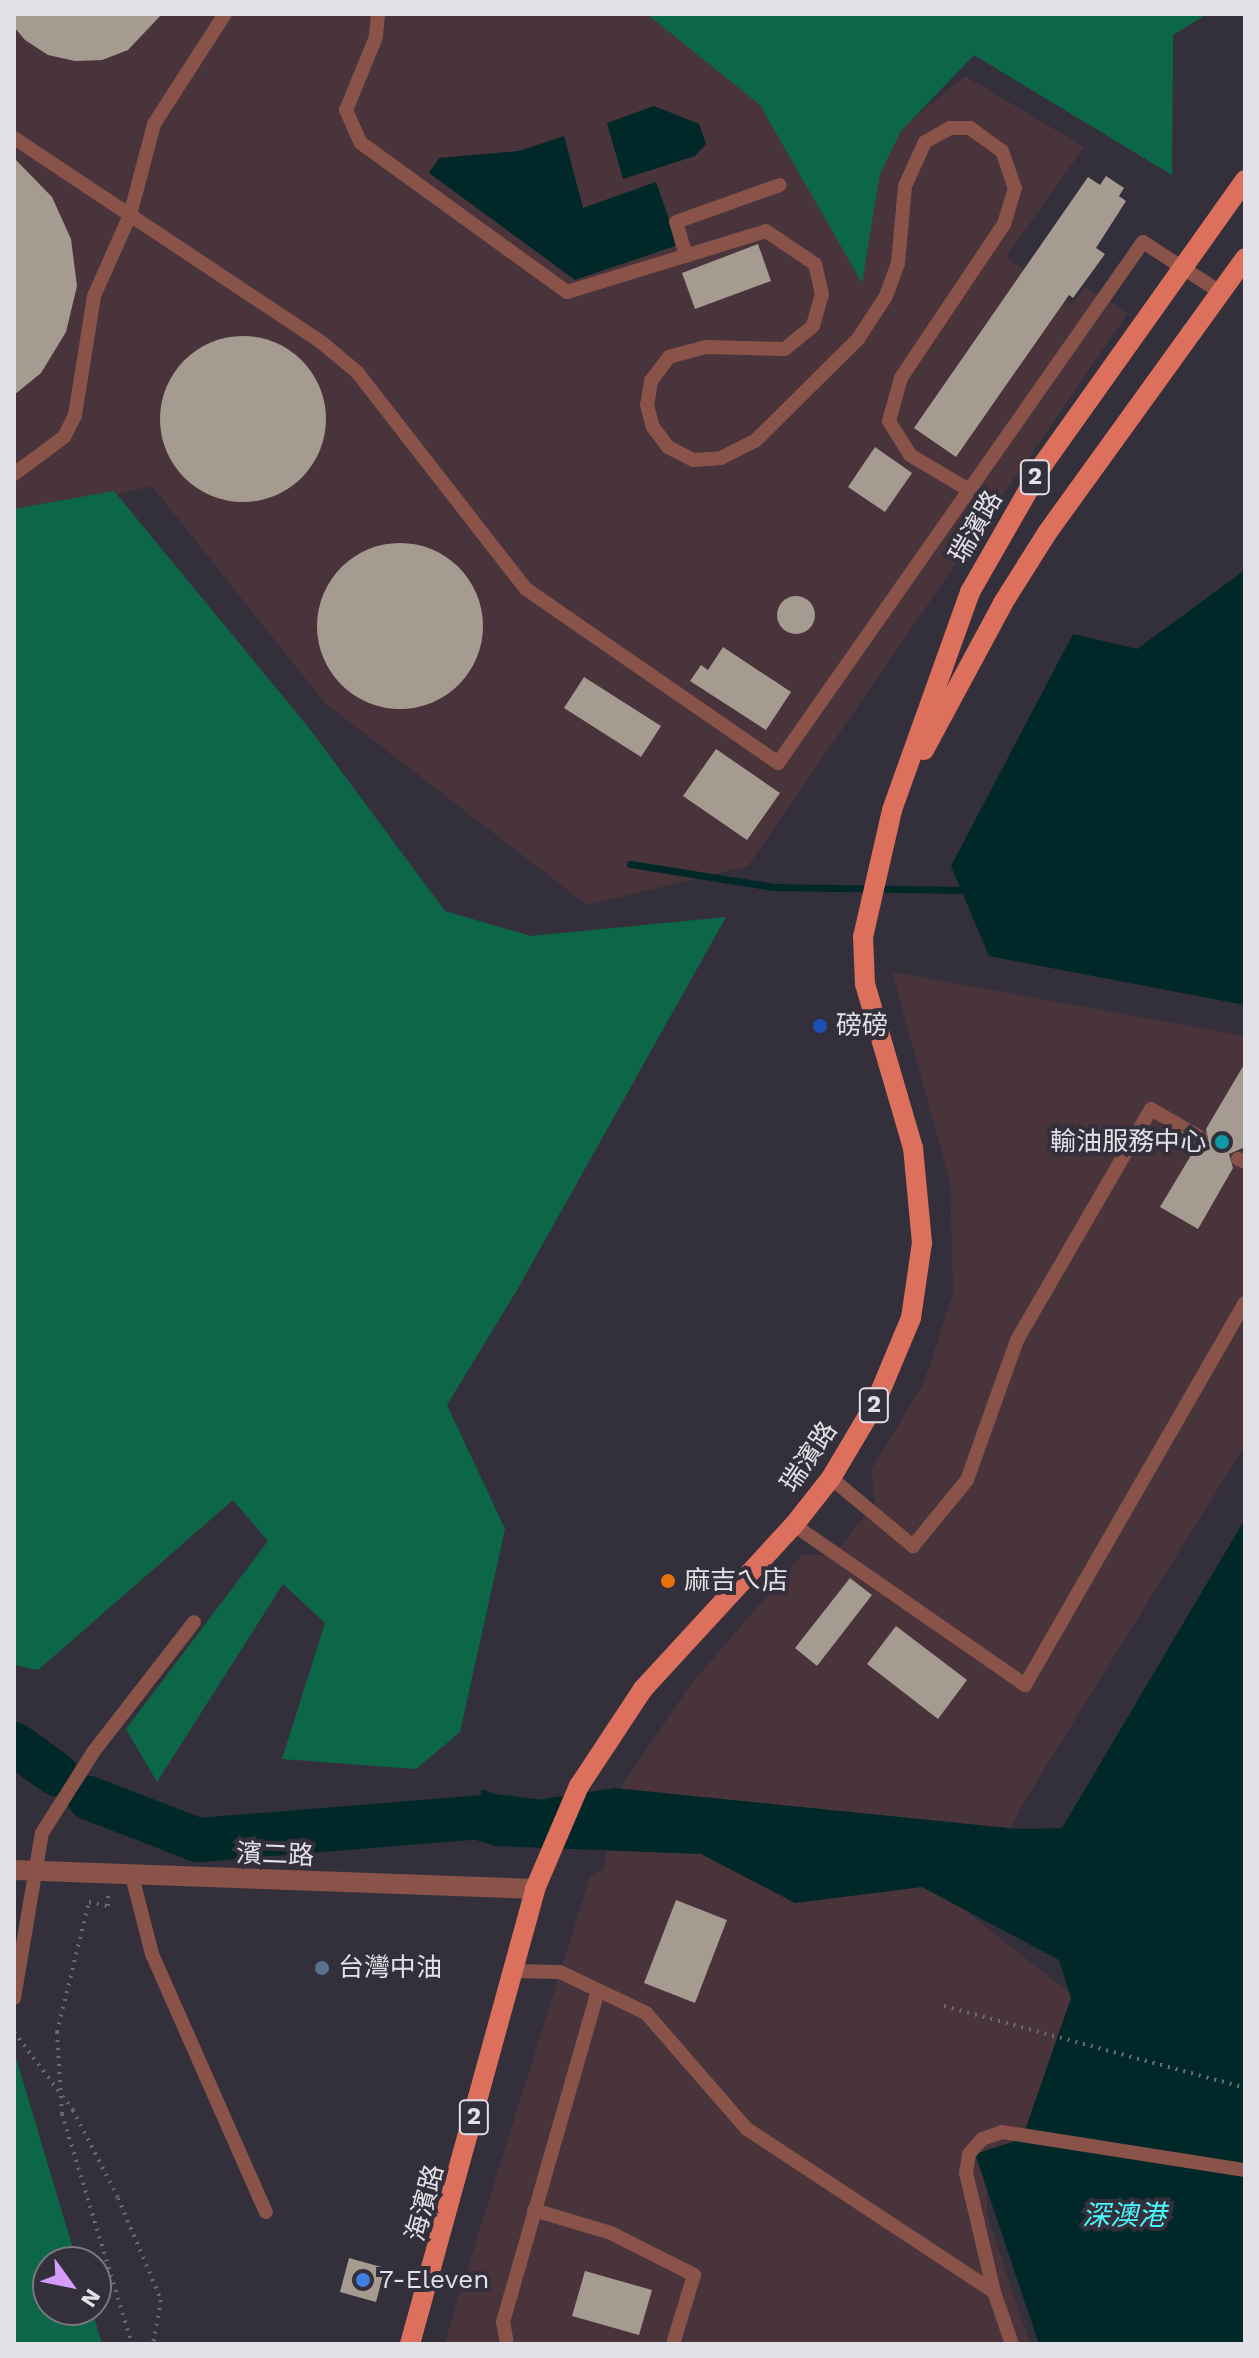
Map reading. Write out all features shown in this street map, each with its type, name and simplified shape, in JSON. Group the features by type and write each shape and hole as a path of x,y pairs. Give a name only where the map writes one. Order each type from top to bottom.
{"main road":[{"name":"瑞濱路","path":"535,1889 579,1786 643,1689 794,1525 831,1478 875,1404 911,1318 922,1243 913,1148 865,984 863,937 892,810 977,579 1044,463 1245,180"},
{"name":"瑞濱路","path":"892,810 1003,603 1245,258"},
{"name":"海濱路","path":"410,2344 535,1889"}],"street":[{"name":"濱二路","path":"14,1870 535,1889"}],"lane":[{"path":"14,474 27,470 64,437 75,415 94,296 130,215 154,124 225,14"},
{"path":"378,14 376,37 346,110 361,143 567,292 766,231 815,264 822,294 813,326 785,349 706,347 669,357 651,381 647,405 653,427 668,447 694,460 721,458 755,441 858,339 886,296 898,263 905,186 925,142 950,128 970,128 1002,151 1015,188 1004,224 901,378 889,421 910,455 969,490"},
{"path":"14,138 321,342 357,372 526,589 778,763 1143,242 1220,292"},
{"path":"686,256 676,222 780,185"},
{"path":"831,1478 913,1546 967,1480 1017,1340 1151,1109 1201,1138"},
{"path":"794,1525 1025,1685 1245,1303"},
{"path":"14,1998 42,1833 94,1751 194,1622"},
{"path":"132,1876 152,1954 266,2212"},
{"path":"512,1971 560,1972 646,2013 747,2129 994,2292"},
{"path":"507,2344 503,2322 598,1991"},
{"path":"1012,2344 994,2292 966,2173 969,2154 982,2139 1002,2132 1245,2170"},
{"path":"534,2210 611,2233 694,2275 673,2344"}],"path":[{"path":"101,1894 110,1897 108,1906 89,1902 57,2032 62,2114 132,2344"},
{"path":"944,2006 1245,2088"},
{"path":"14,2032 73,2110 118,2198 161,2300 153,2344"}],"shaded area":[{"path":"14,14 677,14 837,181 965,76 1084,147 1006,257 1072,304 1085,287 1128,313 748,866 587,905 325,703 152,486 14,518"},
{"path":"892,972 1245,1036 1245,1445 1024,1802 968,1913 1075,1997 1025,2141 987,2150 987,2215 1030,2344 444,2344 590,1877 604,1869 617,1793 691,1684 803,1554 833,1556 875,1503 871,1470 924,1382 953,1294 950,1181"}],"green space":[{"path":"647,14 1207,14 1173,35 1172,175 974,55 901,131 880,174 862,283 760,105"},
{"path":"114,491 309,728 445,911 531,936 726,917 517,1290 447,1405 505,1529 460,1732 416,1769 282,1759 325,1623 283,1584 157,1782 126,1729 268,1541 233,1500 38,1670 14,1665 14,509"},
{"path":"14,2051 72,2246 32,2246 32,2326 97,2326 102,2344 14,2344"}],"water":[{"path":"654,106 699,124 706,144 695,156 623,179 607,123"},
{"path":"564,136 583,208 656,182 678,245 575,280 429,173 439,158 519,151"},
{"path":"1245,570 1245,1005 989,956 951,866 1073,634 1137,649"},
{"name":"深澳港","path":"1245,1519 1245,2344 1039,2344 975,2154 1022,2139 1071,1998 1059,1960 922,1887 795,1903 701,1854 495,1846 470,1838 482,1789 517,1803 615,1788 1018,1829 1062,1828"}],"building":[{"path":"14,14 162,14 128,50 102,60 75,61 48,55 25,40 14,27"},
{"path":"14,158 52,197 71,239 77,286 66,332 41,373 14,395"},
{"path":"1106,176 1124,188 1119,196 1126,201 1096,248 1105,254 1073,298 1069,295 956,457 914,428 1088,177 1100,185"},
{"path":"758,244 771,281 695,309 682,273"},
{"path":"243,336 275,342 302,360 320,387 326,419 320,451 302,478 275,496 243,502 211,496 184,478 166,451 160,419 166,387 184,360 211,342"},
{"path":"875,447 912,473 885,512 848,487"},
{"path":"400,543 432,549 459,567 477,594 483,626 477,658 459,685 432,703 400,709 368,703 341,685 323,658 317,626 323,594 341,567 368,549"},
{"path":"796,596 810,601 815,615 810,629 796,634 782,629 777,615 782,601"},
{"path":"723,647 791,692 766,730 690,681 701,665 708,670"},
{"path":"584,677 661,726 641,757 564,708"},
{"path":"716,749 780,793 747,840 683,796"},
{"name":"輸油服務中心","path":"1245,1063 1245,1147 1229,1154 1233,1168 1198,1229 1160,1207 1196,1147 1209,1144 1206,1129"},
{"path":"850,1578 872,1595 817,1666 795,1648"},
{"path":"896,1626 967,1680 938,1719 867,1664"},
{"path":"676,1900 727,1920 695,2003 644,1983"},
{"name":"7-Eleven","path":"349,2258 385,2268 376,2302 340,2292"},
{"path":"585,2271 652,2290 639,2335 572,2316"}],"waterway":[{"path":"630,864 773,887 961,890"},
{"path":"14,1744 56,1774"},
{"path":"89,1798 198,1840 494,1816 533,1821"}],"place":[{"name":"磅磅","path":"820,1026"},
{"name":"輸油服務中心","path":"1222,1142"},
{"name":"麻吉ㄟ店","path":"668,1581"},
{"name":"台灣中油","path":"322,1968"},
{"name":"7-Eleven","path":"363,2280"}]}
